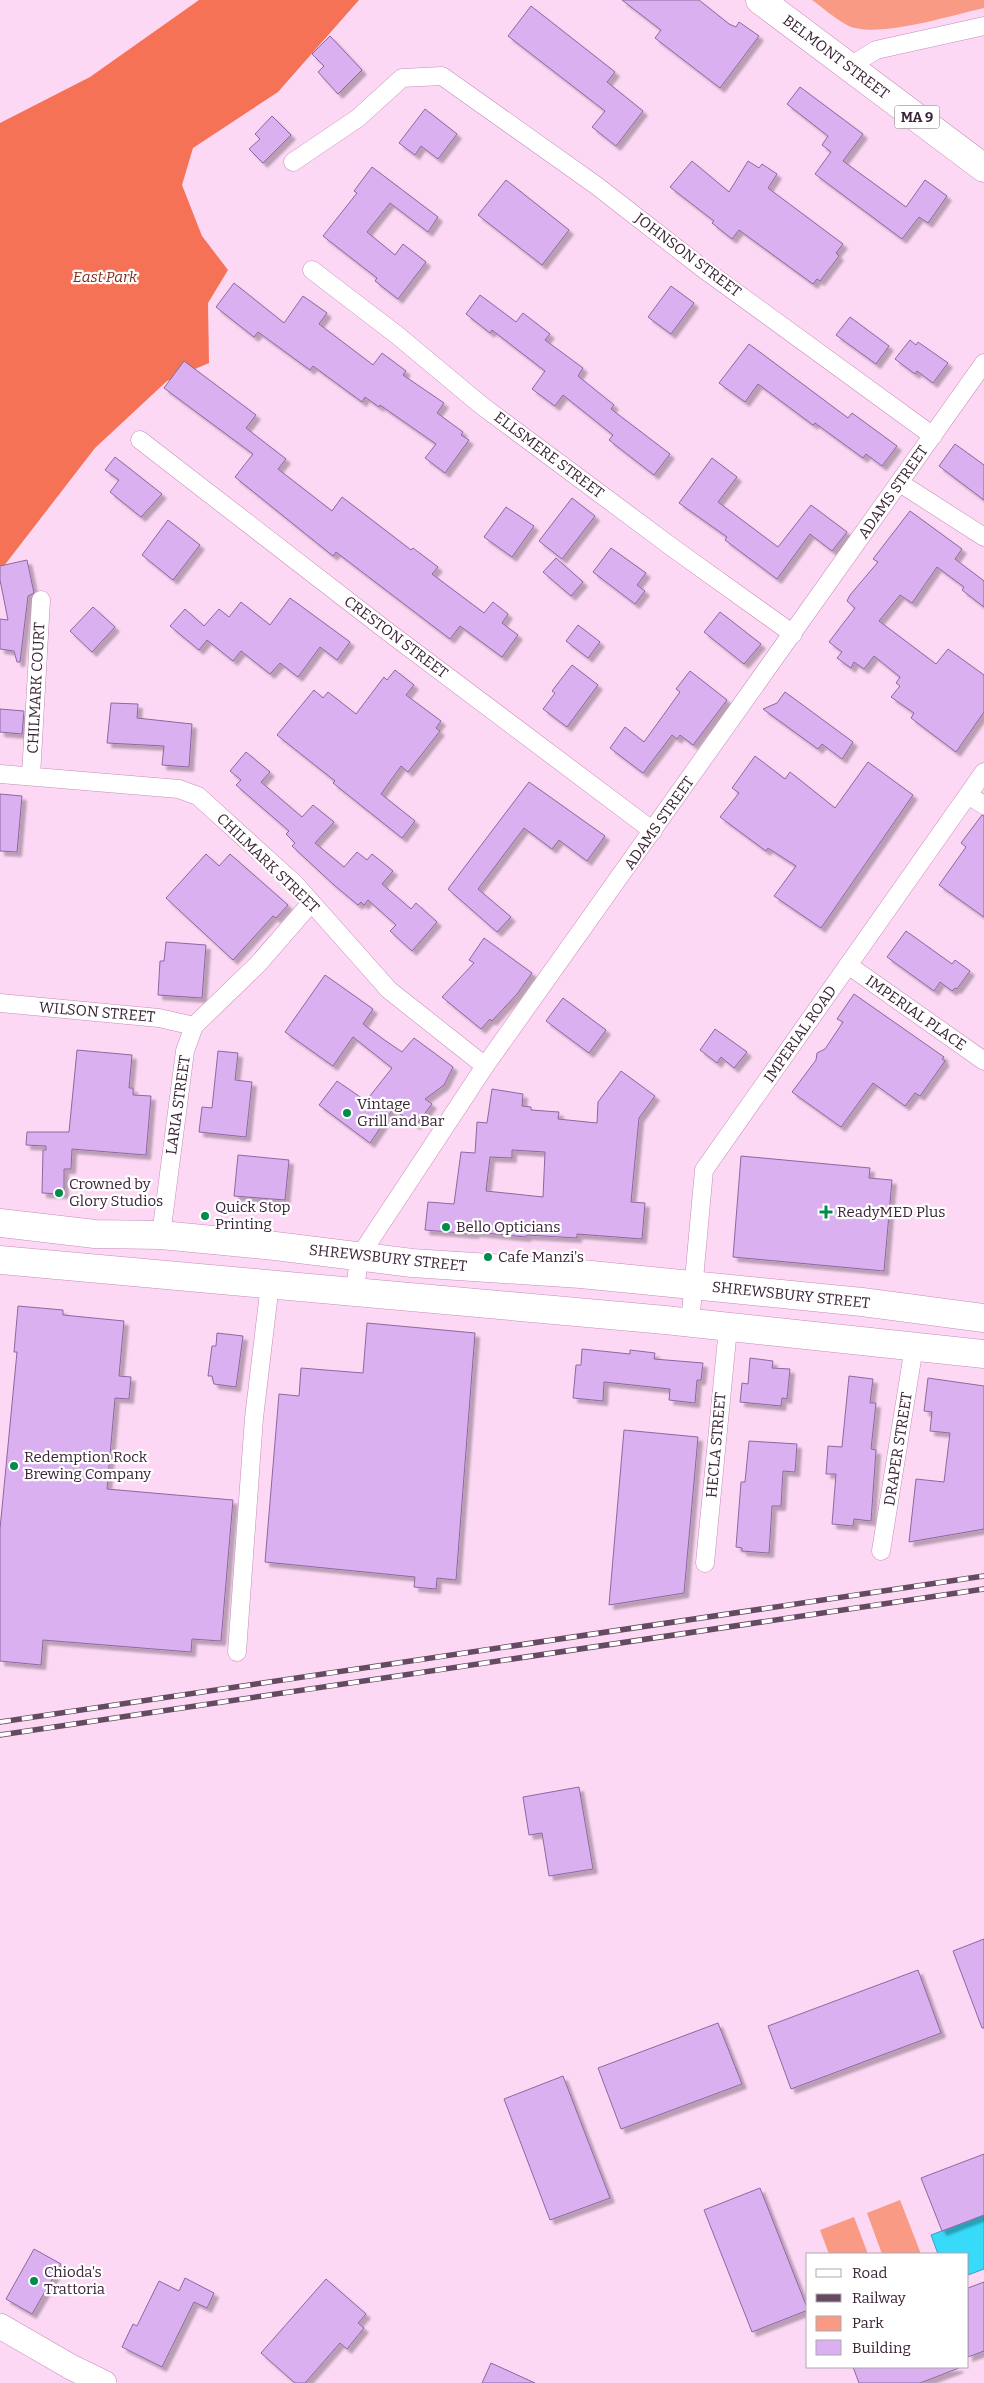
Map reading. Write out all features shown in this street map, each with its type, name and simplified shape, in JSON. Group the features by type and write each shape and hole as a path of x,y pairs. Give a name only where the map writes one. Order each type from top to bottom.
{"main road":[{"name":"BELMONT STREET","path":"760,0 984,168"},
{"name":"SHREWSBURY STREET","path":"0,1223 95,1234 161,1235 275,1246 359,1257 695,1285 862,1302 984,1318"},
{"path":"0,1260 690,1323 984,1354"},
{"path":"0,2326 71,2367 104,2383"}],"street":[{"path":"850,66 876,50 984,26"},
{"name":"JOHNSON STREET","path":"293,162 358,118 402,78 442,76 597,186 701,267 932,436"},
{"name":"ELLSMERE STREET","path":"312,270 397,335 481,404 673,548 793,634"},
{"name":"ADAMS STREET","path":"355,1292 359,1257 485,1066 984,364"},
{"name":"CRESTON STREET","path":"140,440 387,631 653,831"},
{"path":"900,483 984,537"},
{"name":"CHILMARK COURT","path":"31,776 42,600"},
{"name":"IMPERIAL ROAD","path":"690,1323 695,1285 704,1170 984,772"},
{"name":"CHILMARK STREET","path":"0,774 179,789 198,796 295,884 389,990 485,1066"},
{"path":"968,795 984,806"},
{"name":"LARIA STREET","path":"161,1235 185,1051 194,1026 258,964 311,903"},
{"name":"IMPERIAL PLACE","path":"848,965 984,1061"},
{"name":"WILSON STREET","path":"0,1003 160,1018 194,1026"},
{"path":"238,1652 254,1418 270,1284"},
{"name":"HECLA STREET","path":"705,1562 728,1328"},
{"name":"DRAPER STREET","path":"881,1551 914,1347"}],"green space":[{"name":"East Park","path":"199,0 359,0 278,92 193,148 182,185 202,236 228,270 208,303 209,363 167,381 95,448 0,571 0,123 90,77"},
{"path":"812,0 984,0 984,8 914,25 875,30 859,29 847,25"},
{"path":"900,2200 921,2253 882,2253 867,2213"},
{"path":"854,2217 868,2253 829,2253 820,2230"}],"water":[{"path":"984,2215 984,2269 969,2275 969,2253 938,2253 931,2235"}],"building":[{"path":"622,0 699,0 729,24 736,27 739,22 759,36 720,88 655,38 661,30"},
{"path":"531,6 615,72 607,82 643,111 616,146 592,127 605,111 508,36"},
{"path":"330,36 362,70 338,94 318,72 324,66 312,54"},
{"path":"800,87 863,134 843,161 906,207 925,180 947,196 928,223 919,217 902,239 815,174 831,152 822,145 828,136 787,104"},
{"path":"425,109 457,134 438,159 421,146 415,155 399,143"},
{"path":"272,116 291,135 263,163 249,149 260,139 255,134"},
{"path":"692,161 729,192 748,161 759,168 762,164 777,174 768,188 843,244 836,253 839,256 820,281 817,279 813,284 739,230 732,239 712,223 714,221 670,187"},
{"path":"372,167 438,217 428,232 390,203 367,232 395,255 403,244 426,262 398,299 375,281 377,278 323,236 357,193 354,191"},
{"path":"506,180 569,230 542,265 478,215"},
{"path":"234,283 284,323 303,296 327,313 319,324 373,365 382,353 406,371 403,375 444,403 437,413 463,432 461,435 469,440 445,473 425,458 436,444 380,405 379,407 365,397 362,402 313,366 310,370 258,332 254,337 216,307"},
{"path":"671,286 694,303 671,334 648,317"},
{"path":"480,295 516,322 523,313 550,334 545,340 583,368 578,376 614,405 611,409 670,454 654,475 609,440 613,435 563,395 555,406 532,389 545,371 492,330 490,333 466,314"},
{"path":"850,317 889,346 876,364 836,335"},
{"path":"910,340 916,345 918,342 948,363 933,383 917,371 915,374 895,359"},
{"path":"749,344 848,418 852,413 897,446 882,466 866,454 863,458 815,423 813,425 758,384 745,402 719,383"},
{"path":"184,361 256,415 246,428 286,459 278,469 332,511 342,497 411,550 413,548 438,567 432,574 484,613 493,602 508,614 502,623 518,635 502,657 460,626 450,639 336,552 333,556 235,477 253,454 164,388"},
{"path":"955,444 984,465 984,500 939,466"},
{"path":"115,457 162,494 141,517 110,492 119,480 105,470"},
{"path":"712,458 737,477 718,502 778,547 811,505 847,532 832,551 810,534 777,579 725,540 727,537 679,503"},
{"path":"572,498 595,516 562,559 539,541"},
{"path":"506,507 534,526 512,557 484,537"},
{"path":"910,511 962,549 955,559 984,581 984,607 962,590 964,587 937,567 912,603 900,595 879,621 936,664 948,649 984,675 984,712 956,752 911,718 914,713 891,697 900,686 896,683 900,677 874,656 864,669 854,662 851,668 837,658 842,652 829,642 855,608 847,601 850,595 878,562 873,559"},
{"path":"168,520 200,545 173,580 142,555"},
{"path":"611,548 646,573 637,585 645,591 635,604 593,572"},
{"path":"556,558 583,582 571,596 543,572"},
{"path":"27,560 34,593 28,596 20,662 17,662 14,651 0,649 0,619 8,620 0,580 0,566"},
{"path":"290,598 350,642 337,660 320,647 298,677 280,663 270,674 241,651 233,661 207,640 199,650 170,626 185,609 204,626 219,609 229,617 241,602 270,625"},
{"path":"93,607 115,627 92,652 70,631"},
{"path":"720,612 761,644 744,664 704,632"},
{"path":"578,625 600,642 588,658 566,641"},
{"path":"572,665 598,685 567,727 543,709 555,693 552,691"},
{"path":"395,670 414,685 406,695 441,721 436,728 440,731 408,772 401,766 381,794 415,821 402,838 277,735 314,690 323,698 328,692 356,714 384,677 387,680"},
{"path":"690,671 727,700 693,745 680,735 677,739 672,735 643,773 610,748 625,727 644,742 680,692 676,689"},
{"path":"785,692 853,742 842,759 822,744 818,749 763,709 777,703"},
{"path":"111,703 138,704 137,718 192,724 189,767 162,765 164,746 107,743"},
{"path":"0,709 24,711 22,734 0,732"},
{"path":"246,752 270,772 261,782 302,817 313,805 334,822 315,843 344,867 357,852 367,860 372,854 393,871 382,884 411,909 416,903 437,922 412,951 390,931 396,925 368,900 364,905 361,902 358,905 334,885 292,846 295,843 286,834 289,831 236,785 241,780 230,771"},
{"path":"755,756 785,779 790,772 835,808 868,762 913,795 821,928 774,896 796,866 768,848 766,851 720,817 739,793 732,788"},
{"path":"529,782 605,836 587,861 559,840 552,849 524,828 478,889 511,917 497,932 448,889"},
{"path":"0,794 22,796 17,852 0,851"},
{"path":"982,815 984,816 984,917 939,885 966,847 961,843"},
{"path":"206,854 219,866 230,854 288,905 276,918 273,916 233,960 166,898"},
{"path":"906,931 952,964 955,960 970,971 957,989 955,988 952,991 940,982 934,991 887,957"},
{"path":"484,938 532,973 517,994 492,1021 490,1019 481,1029 442,997 474,963 469,960"},
{"path":"166,942 206,945 202,998 158,995 160,961 164,961"},
{"path":"325,975 373,1009 363,1024 383,1039 402,1052 414,1038 453,1067 444,1085 425,1099 432,1104 416,1125 393,1109 370,1143 319,1105 337,1081 366,1101 392,1068 353,1037 333,1066 285,1032"},
{"path":"854,994 944,1057 942,1059 945,1061 920,1096 915,1093 905,1106 873,1083 841,1127 792,1092 816,1060 817,1053 825,1049 843,1022 837,1019"},
{"path":"563,998 606,1030 589,1053 546,1021"},
{"path":"715,1029 747,1052 734,1068 721,1057 717,1063 700,1050"},
{"path":"77,1050 132,1055 129,1088 133,1088 133,1095 151,1096 146,1155 72,1149 71,1169 64,1169 64,1194 42,1193 43,1150 46,1150 46,1146 26,1145 27,1132 69,1132"},
{"path":"218,1051 238,1053 235,1080 252,1082 246,1137 199,1132 202,1107 212,1108"},
{"path":"621,1071 655,1096 639,1118 631,1202 645,1203 642,1239 577,1234 577,1238 527,1235 526,1237 425,1230 428,1202 454,1204 461,1152 475,1153 477,1122 487,1123 492,1089 523,1094 522,1106 531,1107 531,1110 559,1112 558,1119 597,1123 598,1102","holes":["512,1150 545,1152 543,1197 486,1191 490,1157 512,1158"]},
{"path":"238,1155 289,1160 285,1200 234,1196"},
{"path":"741,1156 870,1168 869,1178 892,1180 884,1271 733,1257"},
{"path":"18,1306 63,1310 63,1315 124,1321 119,1376 131,1377 129,1399 115,1398 107,1489 233,1500 221,1641 192,1639 191,1652 43,1640 41,1665 0,1661 0,1529 17,1352 14,1352"},
{"path":"367,1323 475,1333 456,1580 437,1578 436,1589 414,1587 415,1577 265,1562 279,1394 299,1396 301,1368 363,1373"},
{"path":"217,1333 243,1336 236,1387 214,1384 212,1376 208,1376 212,1346 216,1346"},
{"path":"582,1349 630,1354 630,1350 655,1353 654,1359 703,1363 701,1380 697,1380 695,1403 669,1400 670,1389 604,1382 603,1401 573,1398 576,1365 581,1365"},
{"path":"750,1358 773,1361 772,1368 790,1369 787,1399 782,1398 781,1406 740,1402 742,1383 748,1384"},
{"path":"849,1376 873,1379 870,1403 876,1403 871,1449 876,1450 871,1521 854,1519 853,1526 832,1524 836,1474 826,1474 828,1446 842,1447"},
{"path":"928,1378 984,1386 984,1529 909,1542 916,1479 944,1482 950,1433 930,1431 932,1412 924,1411"},
{"path":"624,1430 698,1437 684,1593 609,1605"},
{"path":"749,1441 797,1444 795,1472 783,1471 781,1506 772,1506 769,1553 742,1551 742,1548 736,1547 741,1482 745,1482"},
{"path":"579,1787 593,1869 549,1876 542,1833 529,1835 523,1797"},
{"path":"984,1939 984,2028 982,2028 953,1951"},
{"path":"918,1970 941,2033 791,2089 768,2026"},
{"path":"718,2023 742,2084 621,2129 598,2068"},
{"path":"563,2076 610,2198 550,2220 504,2099"},
{"path":"984,2154 984,2215 942,2231 921,2178"},
{"path":"760,2188 806,2305 806,2311 752,2332 704,2210"},
{"path":"34,2249 61,2264 32,2314 6,2299"},
{"path":"185,2278 214,2293 207,2308 194,2302 162,2367 122,2347 133,2324 137,2326 159,2281 179,2291"},
{"path":"326,2279 366,2314 358,2323 364,2328 347,2349 340,2343 305,2383 295,2383 261,2353"},
{"path":"984,2282 984,2351 969,2357 969,2288"},
{"path":"491,2363 535,2383 482,2383"},
{"path":"853,2368 959,2368 920,2383 859,2383"}],"railway":[{"path":"0,1722 984,1576"},
{"path":"0,1735 984,1589"}],"place":[{"name":"Vintage Grill and Bar","path":"347,1113"},
{"name":"Crowned by Glory Studios","path":"59,1193"},
{"name":"ReadyMED Plus","path":"826,1212"},
{"name":"Quick Stop Printing","path":"205,1216"},
{"name":"Bello Opticians","path":"446,1227"},
{"name":"Cafe Manzi's","path":"488,1257"},
{"name":"Redemption Rock Brewing Company","path":"14,1466"},
{"name":"Chioda's Trattoria","path":"34,2281"}]}
